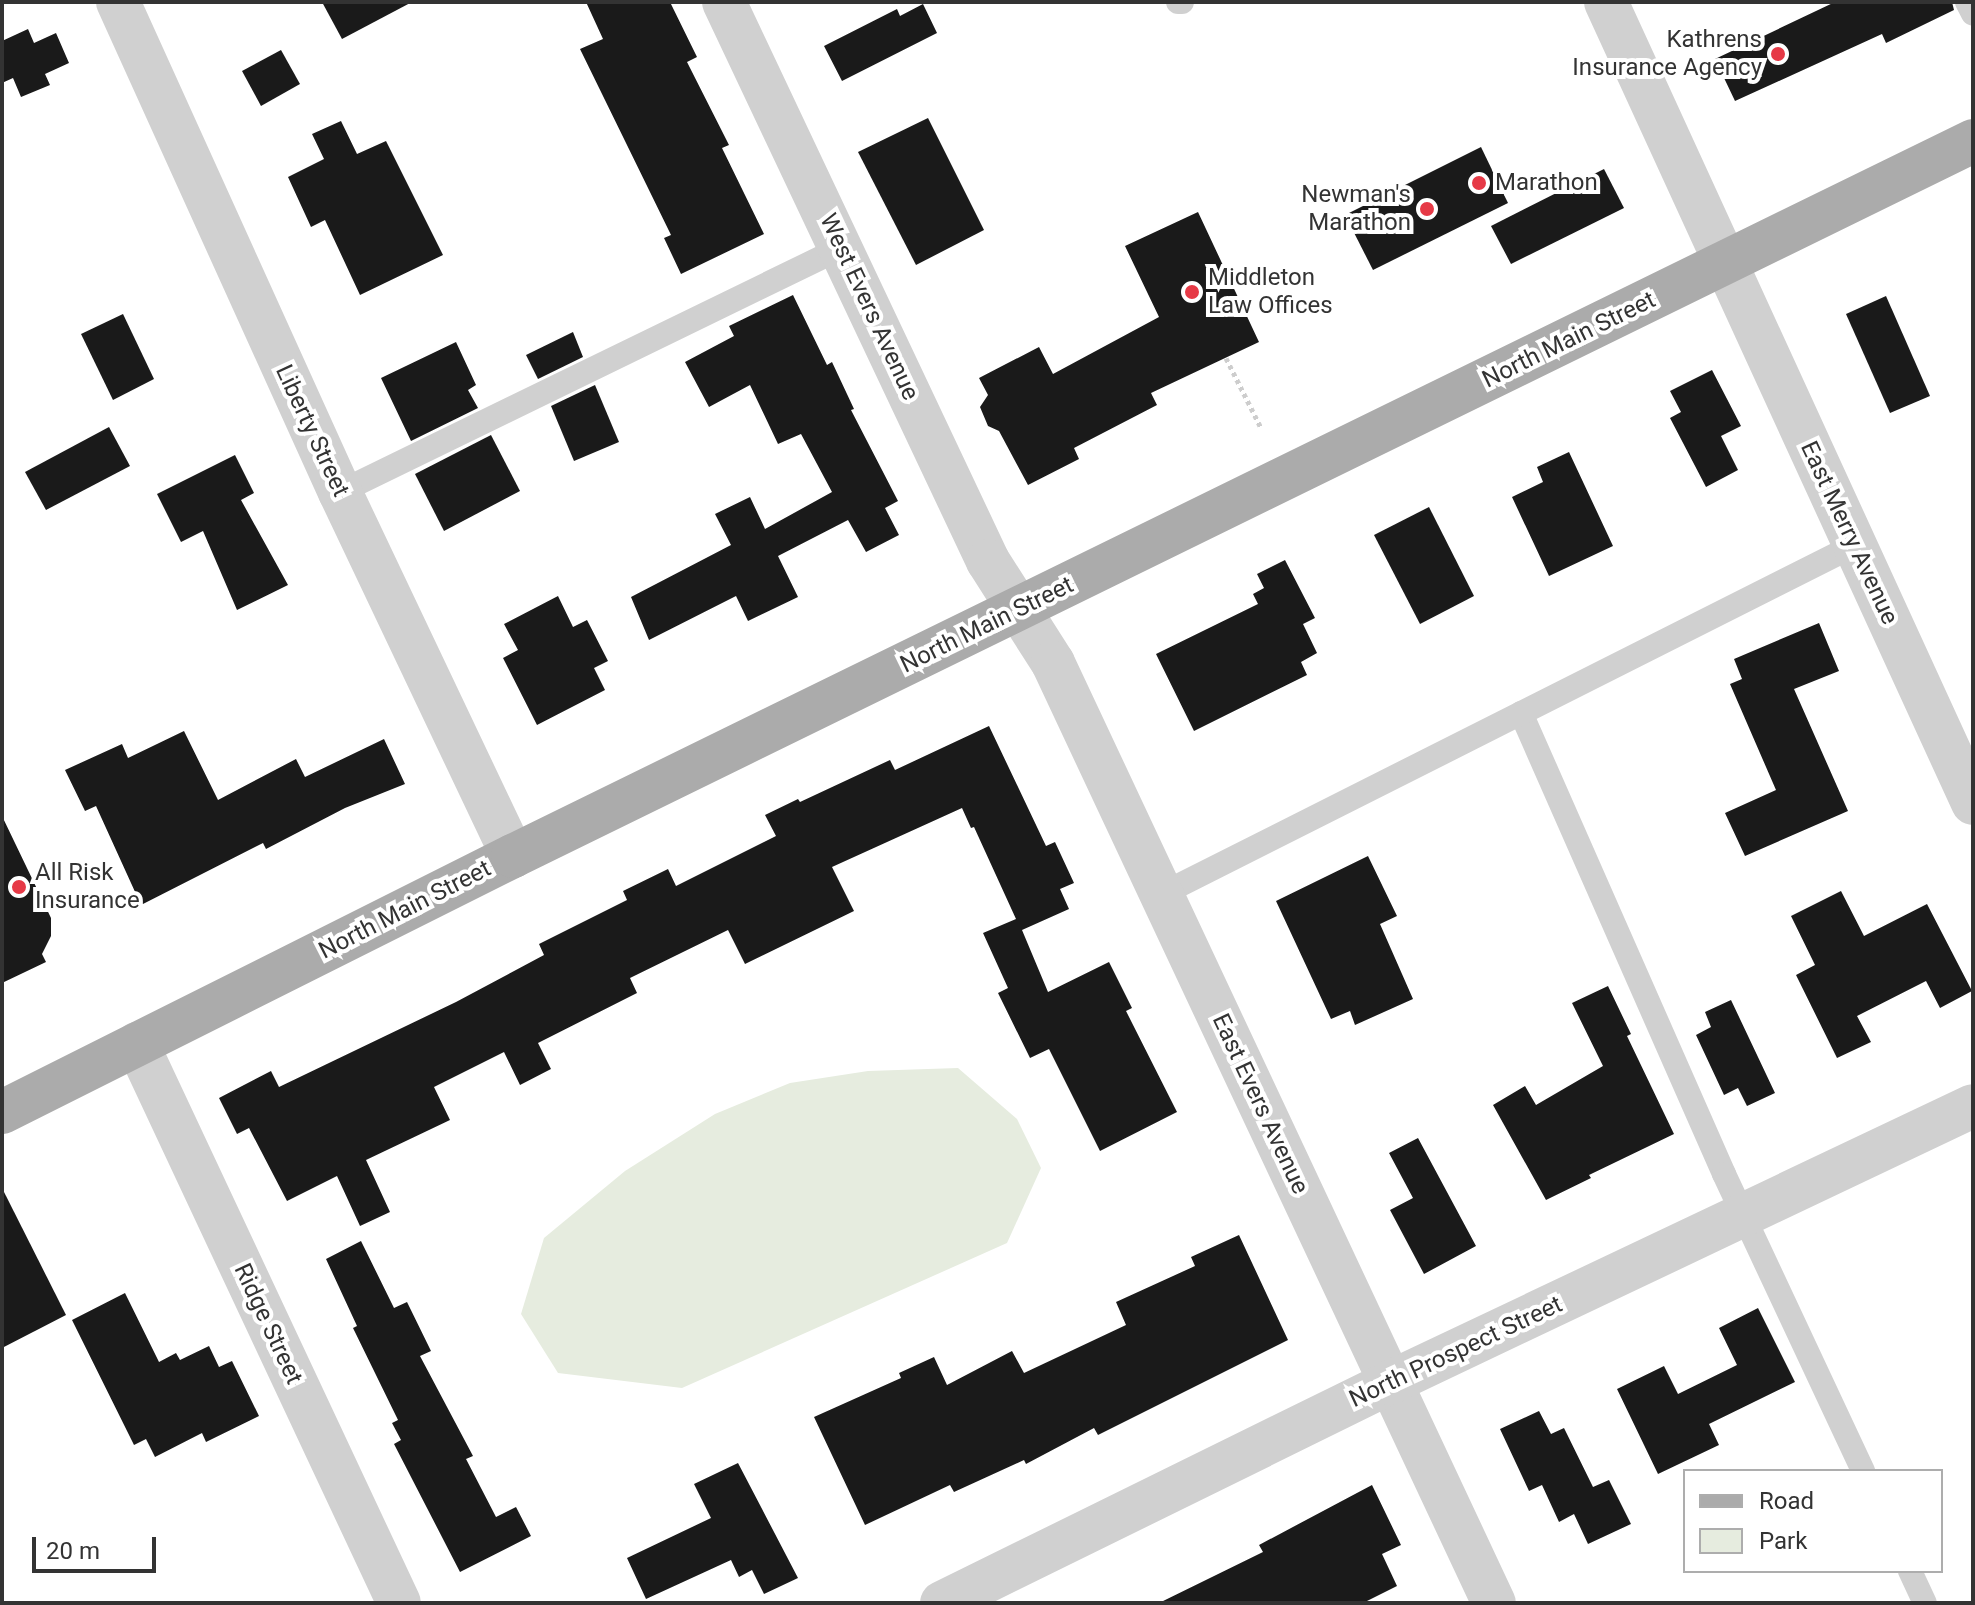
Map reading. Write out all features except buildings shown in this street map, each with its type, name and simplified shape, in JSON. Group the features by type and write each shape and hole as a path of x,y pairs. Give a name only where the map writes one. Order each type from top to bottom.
{"main road":[{"name":"North Main Street","path":"2,1112 513,856 1973,141"}],"street":[{"name":"Liberty Street","path":"118,2 340,492 513,856"},
{"name":"West Evers Avenue","path":"724,2 988,561 1019,609"},
{"name":"East Merry Avenue","path":"1606,2 1973,803"},
{"name":"East Evers Avenue","path":"1019,609 1053,663 1494,1603"},
{"name":"Ridge Street","path":"137,1044 399,1603"},
{"name":"North Prospect Street","path":"942,1603 1389,1383 1973,1106"}],"lane":[{"path":"1967,2 1973,14"},
{"path":"340,492 841,248"},
{"path":"1162,894 1855,545"},
{"path":"1521,713 1743,1216 1862,1469"},
{"path":"1911,1573 1925,1603"}],"path":[{"path":"1226,358 1261,428"}],"green space":[{"path":"958,1068 1017,1119 1041,1168 1007,1243 682,1388 558,1373 521,1314 544,1238 625,1171 715,1114 790,1083 868,1071"}],"place":[{"name":"Kathrens Insurance Agency","path":"1778,54"},
{"name":"Marathon","path":"1479,183"},
{"name":"Newman's Marathon","path":"1427,209"},
{"name":"Middleton Law Offices","path":"1192,292"},
{"name":"All Risk Insurance","path":"19,887"}]}
